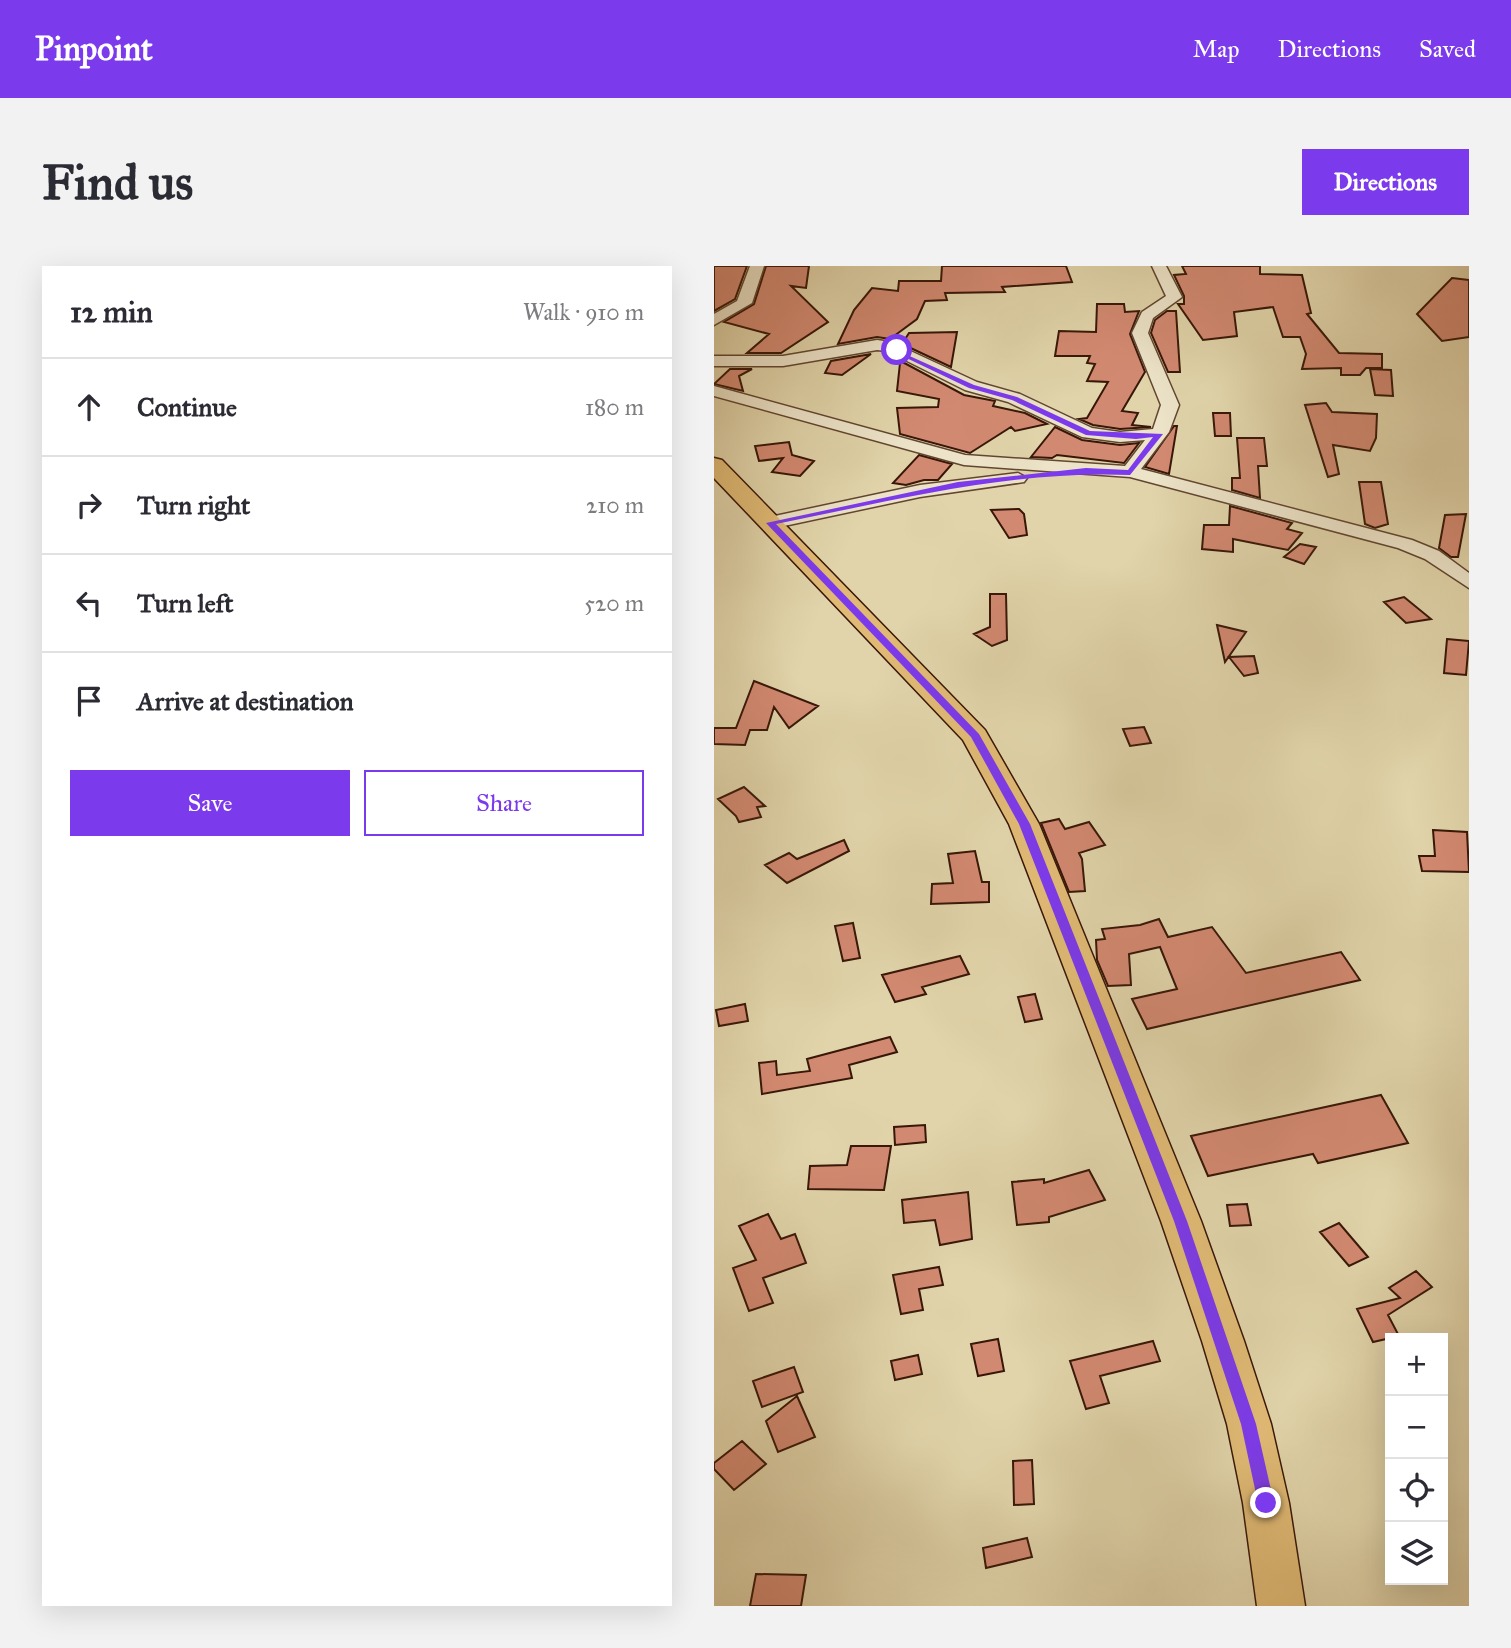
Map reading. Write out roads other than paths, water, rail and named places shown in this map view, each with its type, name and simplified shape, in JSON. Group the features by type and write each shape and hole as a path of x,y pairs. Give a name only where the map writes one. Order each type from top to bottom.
{"main road":[{"path":"714,465 975,736 1024,824 1181,1221 1223,1341 1249,1424 1266,1503 1281,1606"}],"street":[{"path":"714,320 744,303 757,266"},
{"path":"1130,472 1159,434 1170,414 1170,405 1143,343 1139,325 1145,316 1174,297 1159,266"},
{"path":"714,361 783,361 877,345 891,347 971,386 1014,398 1088,433 1136,437 1159,434"},
{"path":"714,391 811,415 964,460 1086,471 1130,472 1375,534 1432,555 1469,582"},
{"path":"770,523 958,485 1086,471"}]}
